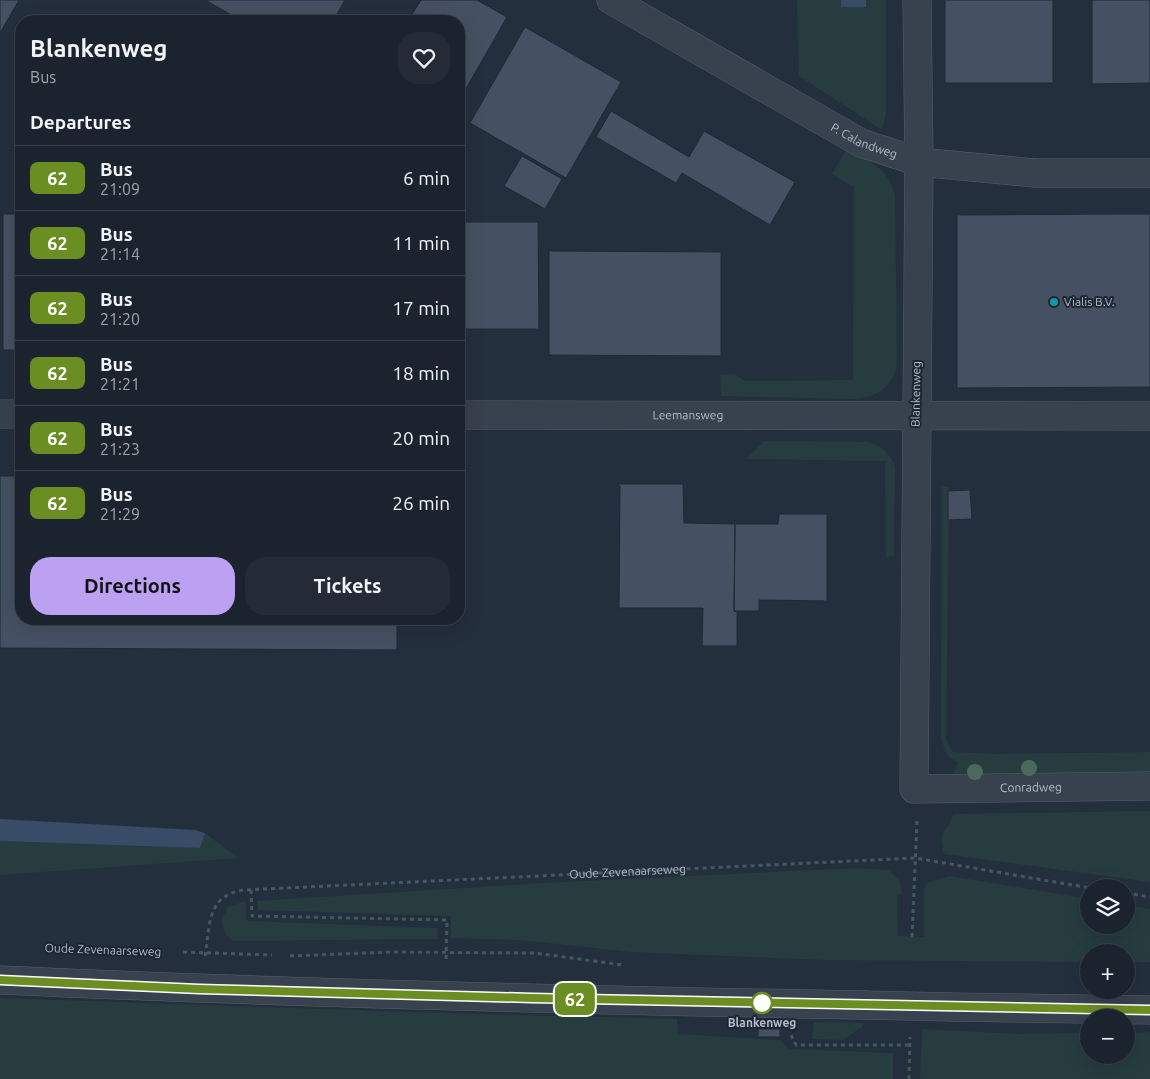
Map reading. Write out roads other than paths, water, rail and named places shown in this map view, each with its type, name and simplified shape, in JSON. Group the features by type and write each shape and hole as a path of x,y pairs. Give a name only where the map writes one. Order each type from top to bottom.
{"street":[{"name":"P. Calandweg","path":"612,0 861,143 919,162 1035,173 1150,173"},
{"name":"Blankenweg","path":"914,788 919,162 917,0"},
{"path":"0,414 15,414"},
{"name":"Leemansweg","path":"465,415 1150,416"},
{"name":"Conradweg","path":"914,788 1150,786"},
{"path":"0,980 199,989 523,998 1150,1010"}],"water":[{"path":"841,0 866,0 866,7 841,7"},
{"path":"0,819 195,830 205,833 200,848 0,841"}],"place":[{"name":"Vialis B.V.","path":"1054,302"},
{"name":"Blankenweg","path":"762,1003"}]}
